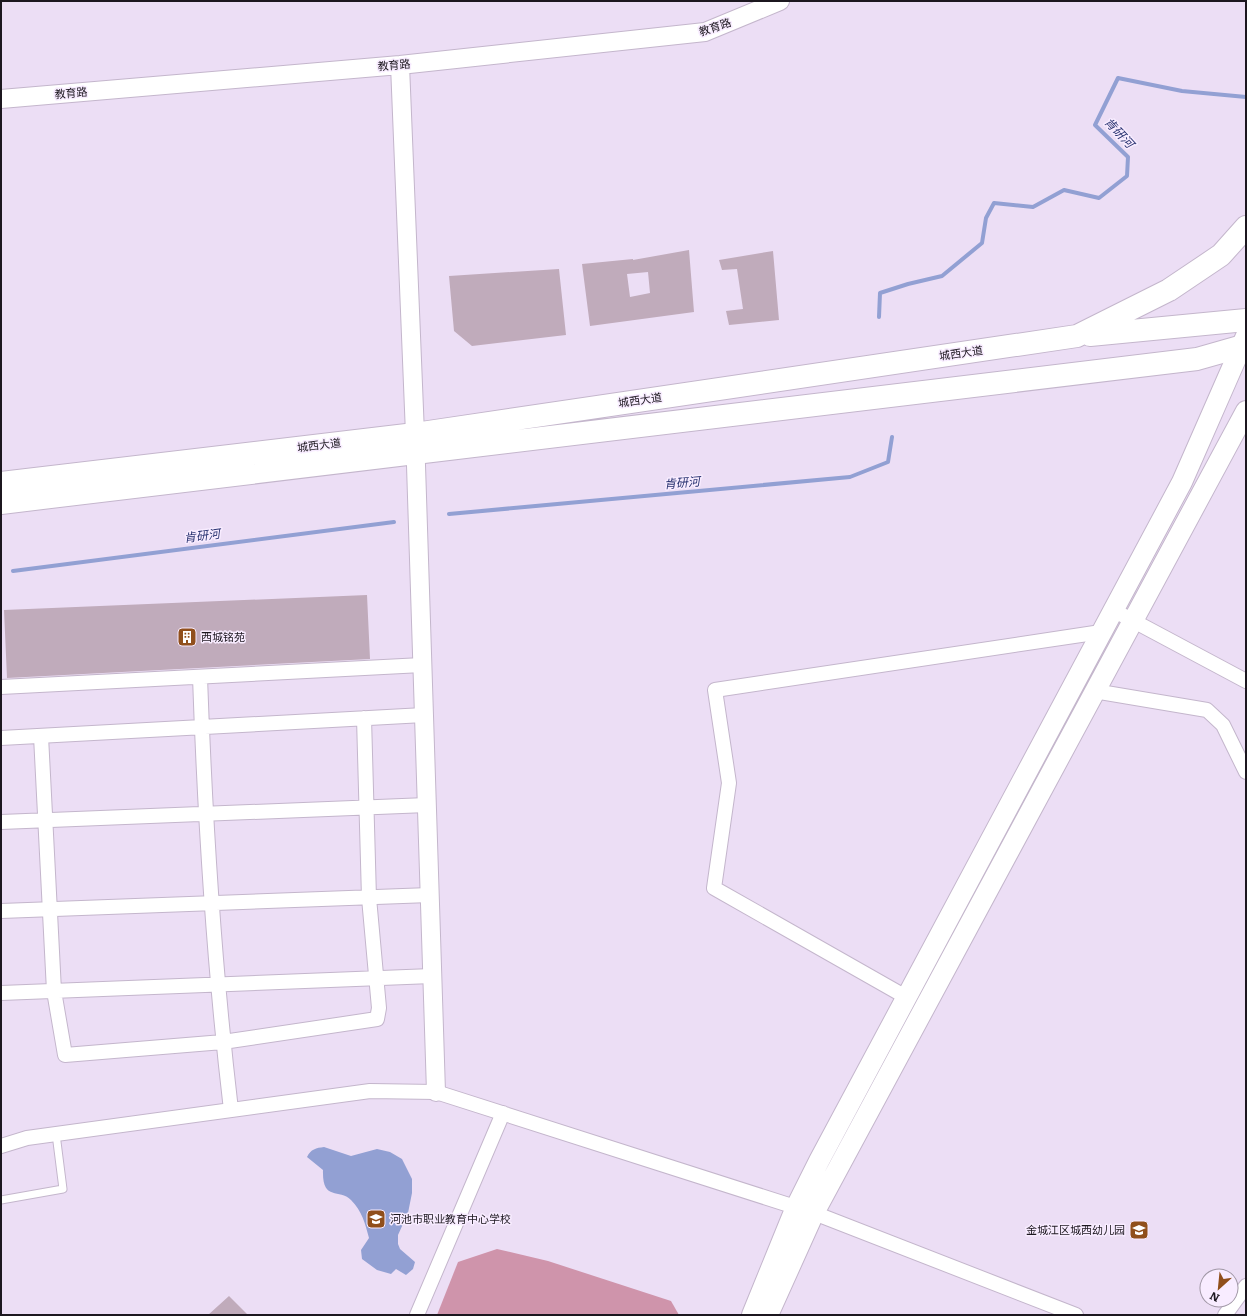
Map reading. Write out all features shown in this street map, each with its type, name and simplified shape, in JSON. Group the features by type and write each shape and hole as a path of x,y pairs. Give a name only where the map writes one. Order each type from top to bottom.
{"main road":[{"name":"城西大道","path":"1,503 415,443 1077,336 1169,290 1221,255 1246,227"},
{"path":"1077,336 1246,320"},
{"name":"城西大道","path":"1,483 415,443 1197,359 1245,343"},
{"path":"752,1315 796,1207 906,997 1182,482 1245,343"},
{"path":"768,1315 814,1213 1246,411"}],"street":[{"name":"教育路","path":"1,99 400,65 705,32 780,1"},
{"path":"400,65 415,443 436,1092"},
{"path":"1113,610 1246,681"},
{"path":"906,997 714,888 729,783 715,690 1102,632"},
{"path":"1,687 422,665"},
{"path":"200,677 205,814 223,1042 231,1110"},
{"path":"1094,691 1207,710 1223,725 1246,772"},
{"path":"1,738 424,715"},
{"path":"41,736 47,821 54,991 64,1055 223,1042 377,1019 379,1008 375,979 369,898 364,718"},
{"path":"1,822 427,805"},
{"path":"1,911 430,895"},
{"path":"1,993 432,976"},
{"path":"1,1146 27,1138 370,1091 436,1092 814,1213 1076,1315"},
{"path":"417,1315 503,1113"},
{"path":"1225,1315 1246,1286"}],"lane":[{"path":"1,1200 63,1189 56,1134"}],"shaded area":[{"path":"497,1249 548,1261 671,1301 679,1315 437,1315 458,1262"}],"water":[{"path":"324,1147 351,1156 377,1149 390,1152 402,1159 412,1179 412,1193 408,1213 398,1235 398,1244 400,1249 415,1262 413,1269 406,1275 396,1269 391,1274 377,1270 362,1259 361,1250 369,1238 360,1213 351,1200 328,1190 323,1180 323,1170 307,1157 314,1149"}],"building":[{"path":"689,250 694,312 590,326 582,264 633,260","holes":["648,272 650,293 630,297 627,274"]},
{"path":"773,251 779,320 729,325 726,311 743,309 737,269 722,270 719,260"},
{"path":"559,269 566,335 472,346 454,331 449,276"},
{"name":"西城铭苑","path":"367,595 370,659 7,678 4,610"},
{"path":"229,1296 248,1315 208,1315"}],"waterway":[{"name":"肯研河","path":"879,317 880,293 908,284 942,276 982,243 986,218 994,203 1033,207 1064,190 1099,198 1127,176 1128,157 1095,125 1118,78 1182,91 1246,97"},
{"name":"肯研河","path":"449,514 850,477 888,462 892,437"},
{"name":"肯研河","path":"13,571 394,522"}],"place":[{"name":"西城铭苑","path":"187,637"},
{"name":"河池市职业教育中心学校","path":"376,1219"},
{"name":"金城江区城西幼儿园","path":"1139,1230"}]}
